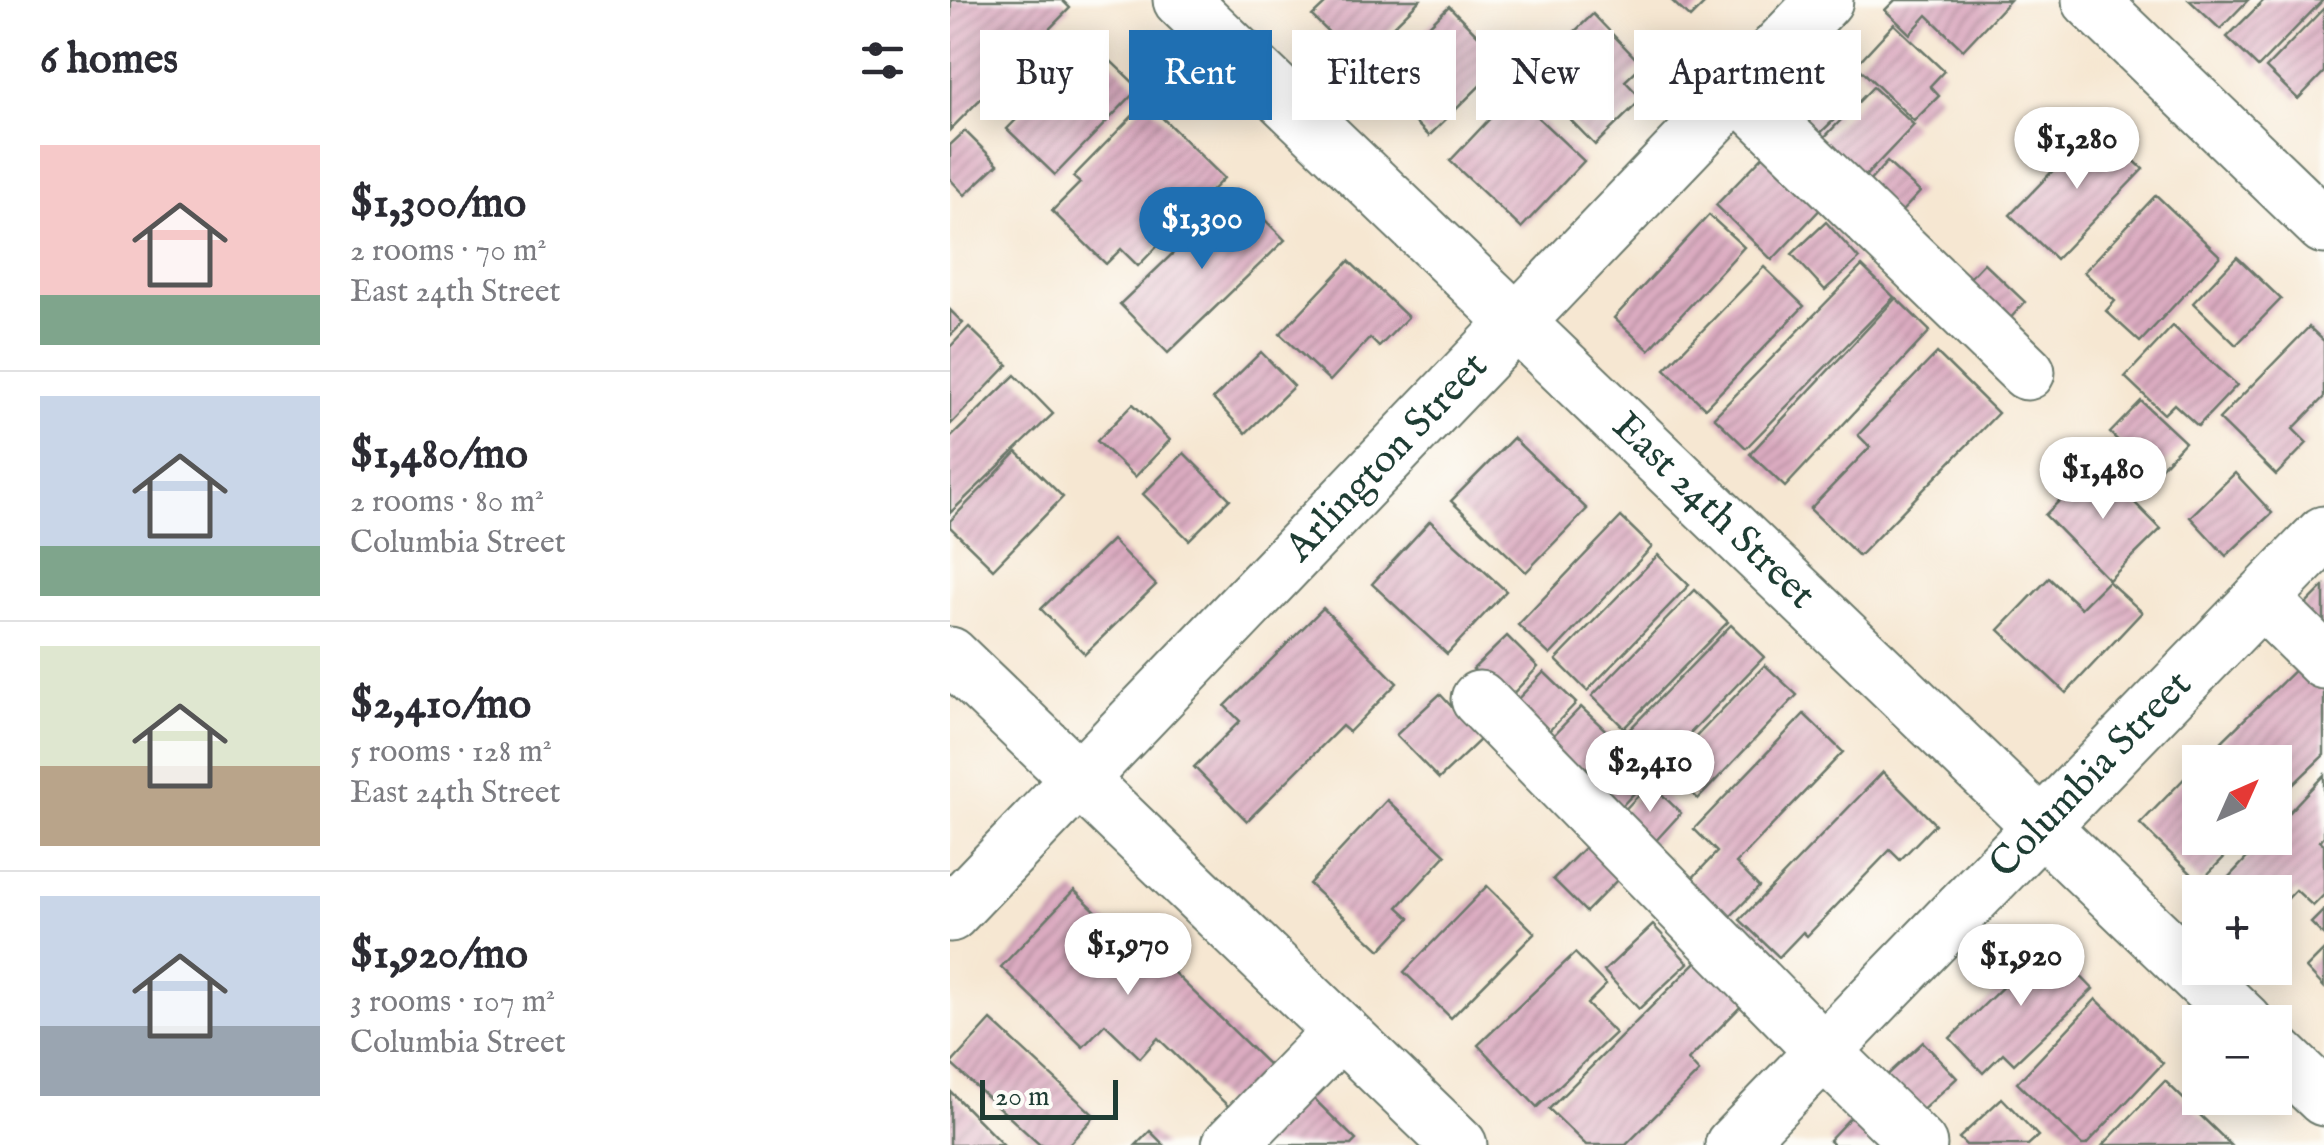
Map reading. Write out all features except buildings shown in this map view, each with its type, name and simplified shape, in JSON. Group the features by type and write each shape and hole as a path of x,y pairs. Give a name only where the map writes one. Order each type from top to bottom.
{"street":[{"name":"East 24th Street","path":"1181,0 2227,1005"},
{"name":"Arlington Street","path":"1796,30 1825,0"},
{"path":"2090,0 2324,226"},
{"name":"Arlington Street","path":"950,914 1709,120"},
{"path":"1767,120 2026,372"},
{"name":"Columbia Street","path":"1733,1145 2324,534"},
{"path":"2261,599 2324,661"},
{"path":"950,655 1459,1145"},
{"path":"1479,699 1919,1145"},
{"path":"1230,1145 1341,1031"},
{"path":"2292,1067 2324,1098"}]}
